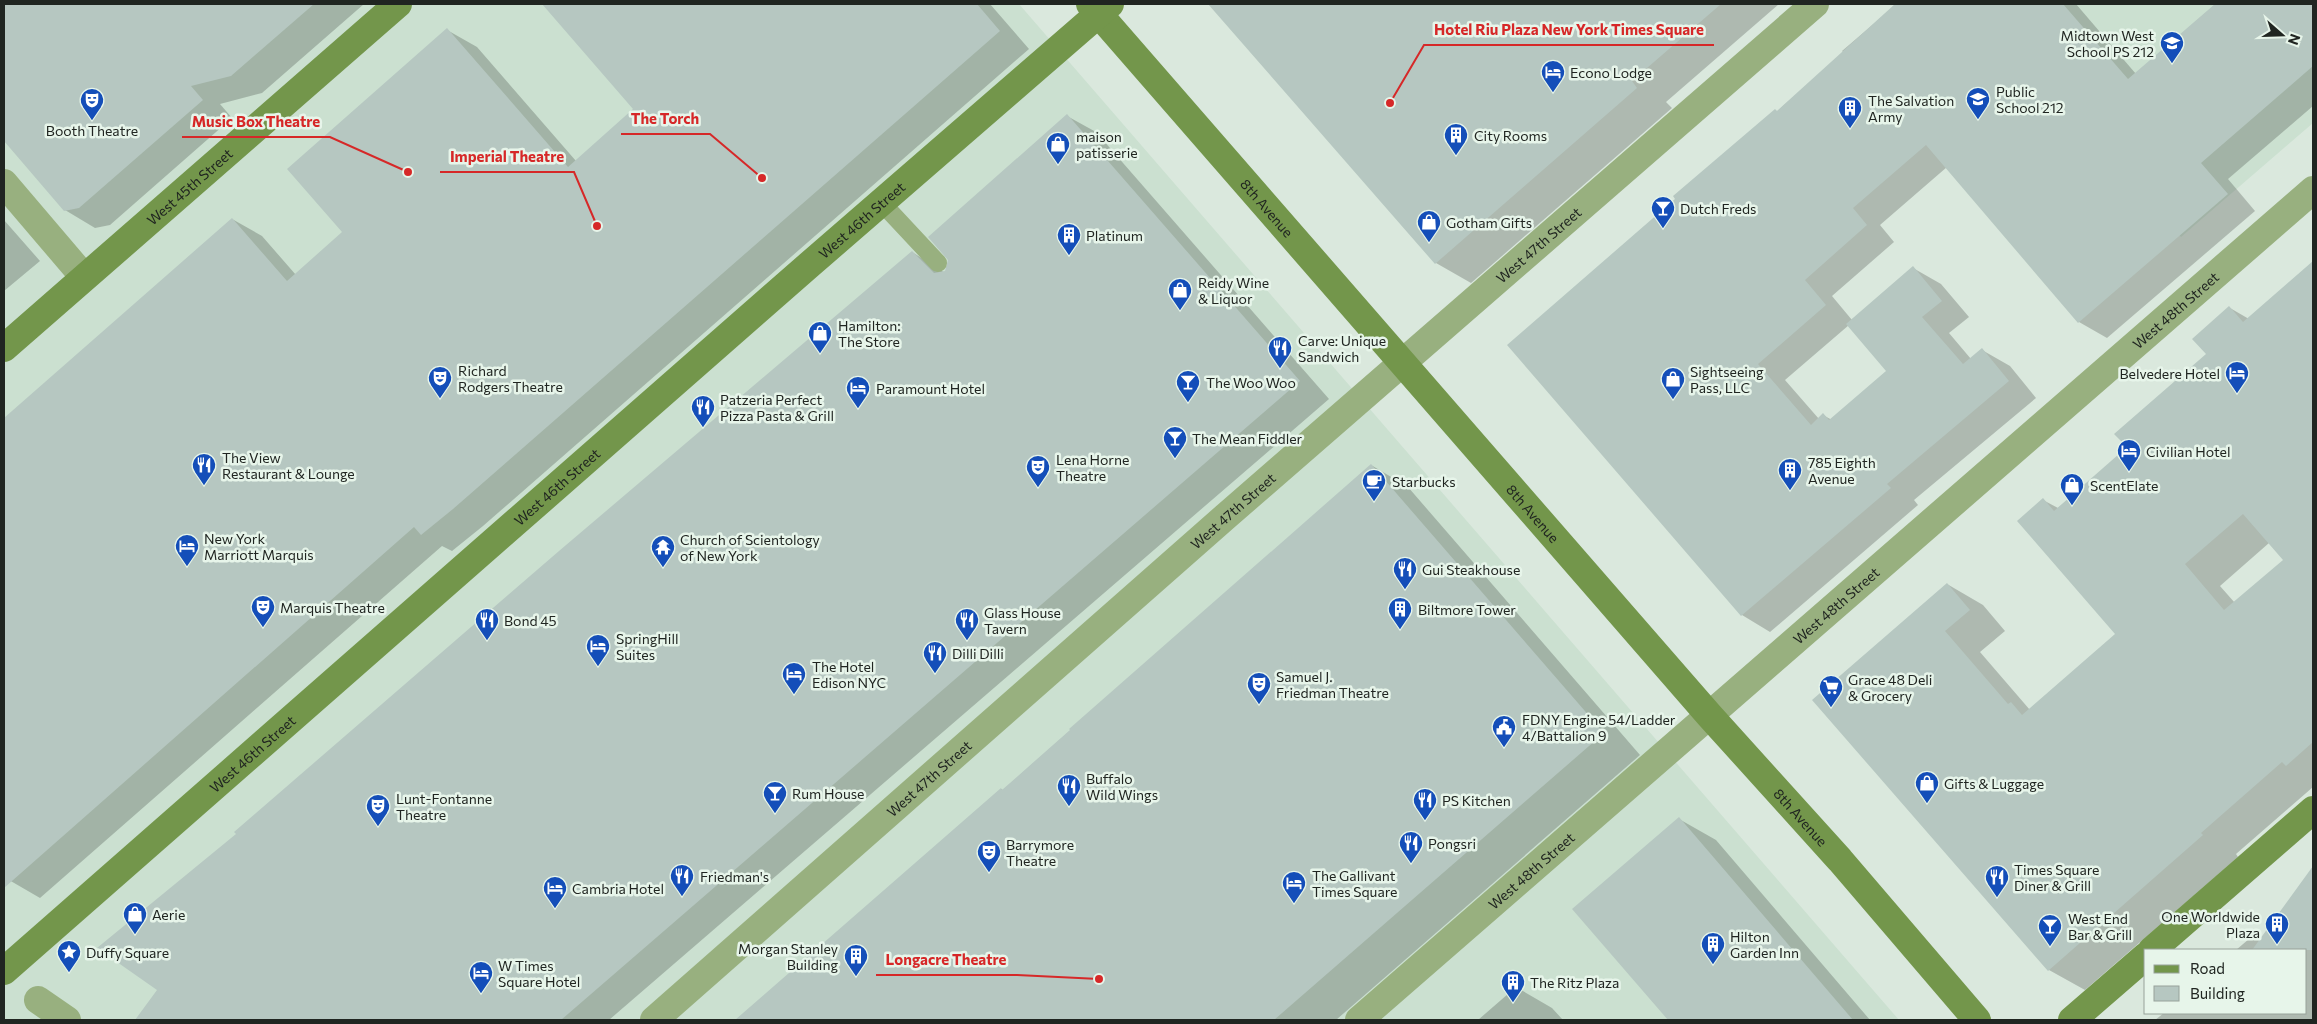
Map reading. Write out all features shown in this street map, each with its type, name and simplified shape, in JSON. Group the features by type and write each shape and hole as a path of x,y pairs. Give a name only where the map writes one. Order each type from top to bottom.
{"main road":[{"name":"West 45th Street","path":"4,348 398,4"},
{"name":"8th Avenue","path":"1100,7 1403,363 1709,716 1840,860 1978,1020"},
{"name":"West 46th Street","path":"4,971 881,202 1100,7"},
{"path":"2153,949 2313,810"},
{"path":"2072,1020 2144,958"}],"street":[{"name":"West 47th Street","path":"654,1020 1815,4"},
{"path":"4,183 84,277"},
{"name":"West 48th Street","path":"1359,1020 2313,190"},
{"path":"38,1000 67,1020"}],"lane":[{"path":"881,202 938,263"}],"shaded area":[{"path":"4,4 1019,4 1899,1020 4,1020"},
{"name":"Midtown West School PS 212","path":"1979,4 2313,4 2313,123 2181,237"}],"building":[{"name":"Booth Theatre","path":"4,4 314,4 231,76 191,86 203,100 79,208 64,211 4,141"},
{"path":"542,4 977,4 1000,31 453,509 421,535 414,527 4,888 4,418 232,218 287,281 342,232 287,169 447,28 568,167 633,109"},
{"path":"1208,4 1721,4 1632,81 1637,88 1435,264"},
{"path":"1895,4 2063,4 2128,79 2215,4 2313,4 2313,66 2201,163 2228,194 2078,323 1926,145 1853,208 1867,225 1805,280 1826,305 1758,364 1811,425 1823,413 1829,420 1886,371 1846,324 1913,266 1942,301 1922,317 1963,364 1982,348 2009,381 1887,484 1891,488 1741,616 1507,345 1675,199 1673,196 1775,109 1777,111"},
{"path":"1067,114 1300,381 561,1020 135,1020 157,990 97,948 236,834 234,832 559,551 912,251 934,273 945,271 948,260 928,237"},
{"path":"2313,261 2313,742 2286,766 2282,762 2201,833 2203,835 2048,971 1812,700 1947,583 1970,610 1945,631 2008,704 2011,702 2022,715 2115,634 2017,521 2043,498 2054,511 2127,447 2114,434 2206,354 2192,339 2229,306 2243,322","holes":["2243,514 2283,560 2224,610 2185,564"]},
{"path":"1371,464 1604,733 1274,1020 735,1020 1001,788 1002,790"},
{"name":"Hilton Garden Inn","path":"1679,817 1853,1020 1668,1020 1572,909"},
{"path":"2313,866 2313,950 2253,949"}],"place":[{"name":"Midtown West School PS 212","path":"2172,64"},
{"name":"Econo Lodge","path":"1553,93"},
{"name":"Hotel Riu Plaza New York Times Square","path":"1390,103"},
{"name":"Public School 212","path":"1978,120"},
{"name":"Booth Theatre","path":"92,121"},
{"name":"The Salvation Army","path":"1850,129"},
{"name":"City Rooms","path":"1456,156"},
{"name":"maison patisserie","path":"1058,165"},
{"name":"Music Box Theatre","path":"408,172"},
{"name":"The Torch","path":"762,178"},
{"name":"Imperial Theatre","path":"597,226"},
{"name":"Dutch Freds","path":"1663,229"},
{"name":"Gotham Gifts","path":"1429,243"},
{"name":"Platinum","path":"1069,256"},
{"name":"Reidy Wine & Liquor","path":"1180,311"},
{"name":"Hamilton: The Store","path":"820,354"},
{"name":"Carve: Unique Sandwich","path":"1280,369"},
{"name":"Belvedere Hotel","path":"2237,394"},
{"name":"Richard Rodgers Theatre","path":"440,399"},
{"name":"Sightseeing Pass, LLC","path":"1673,400"},
{"name":"The Woo Woo","path":"1188,403"},
{"name":"Paramount Hotel","path":"858,409"},
{"name":"Patzeria Perfect Pizza Pasta & Grill","path":"703,428"},
{"name":"The Mean Fiddler","path":"1175,459"},
{"name":"Civilian Hotel","path":"2129,472"},
{"name":"The View Restaurant & Lounge","path":"204,486"},
{"name":"Lena Horne Theatre","path":"1038,488"},
{"name":"785 Eighth Avenue","path":"1790,491"},
{"name":"Starbucks","path":"1374,502"},
{"name":"ScentElate","path":"2072,506"},
{"name":"New York Marriott Marquis","path":"187,567"},
{"name":"Church of Scientology of New York","path":"663,568"},
{"name":"Gui Steakhouse","path":"1405,590"},
{"name":"Marquis Theatre","path":"263,628"},
{"name":"Biltmore Tower","path":"1400,630"},
{"name":"Bond 45","path":"487,641"},
{"name":"Glass House Tavern","path":"967,641"},
{"name":"SpringHill Suites","path":"598,667"},
{"name":"Dilli Dilli","path":"935,674"},
{"name":"The Hotel Edison NYC","path":"794,695"},
{"name":"Samuel J. Friedman Theatre","path":"1259,705"},
{"name":"Grace 48 Deli & Grocery","path":"1831,708"},
{"name":"FDNY Engine 54/Ladder 4/Battalion 9","path":"1504,748"},
{"name":"Gifts & Luggage","path":"1927,804"},
{"name":"Buffalo Wild Wings","path":"1069,807"},
{"name":"Rum House","path":"775,814"},
{"name":"PS Kitchen","path":"1425,821"},
{"name":"Lunt-Fontanne Theatre","path":"378,827"},
{"name":"Pongsri","path":"1411,864"},
{"name":"Barrymore Theatre","path":"989,873"},
{"name":"Friedman's","path":"682,897"},
{"name":"Times Square Diner & Grill","path":"1997,898"},
{"name":"The Gallivant Times Square","path":"1294,904"},
{"name":"Cambria Hotel","path":"555,909"},
{"name":"Aerie","path":"135,935"},
{"name":"One Worldwide Plaza","path":"2277,945"},
{"name":"West End Bar & Grill","path":"2050,947"},
{"name":"Hilton Garden Inn","path":"1713,965"},
{"name":"Duffy Square","path":"69,973"},
{"name":"Morgan Stanley Building","path":"856,977"},
{"name":"Longacre Theatre","path":"1099,979"},
{"name":"W Times Square Hotel","path":"481,994"},
{"name":"The Ritz Plaza","path":"1513,1003"}]}
